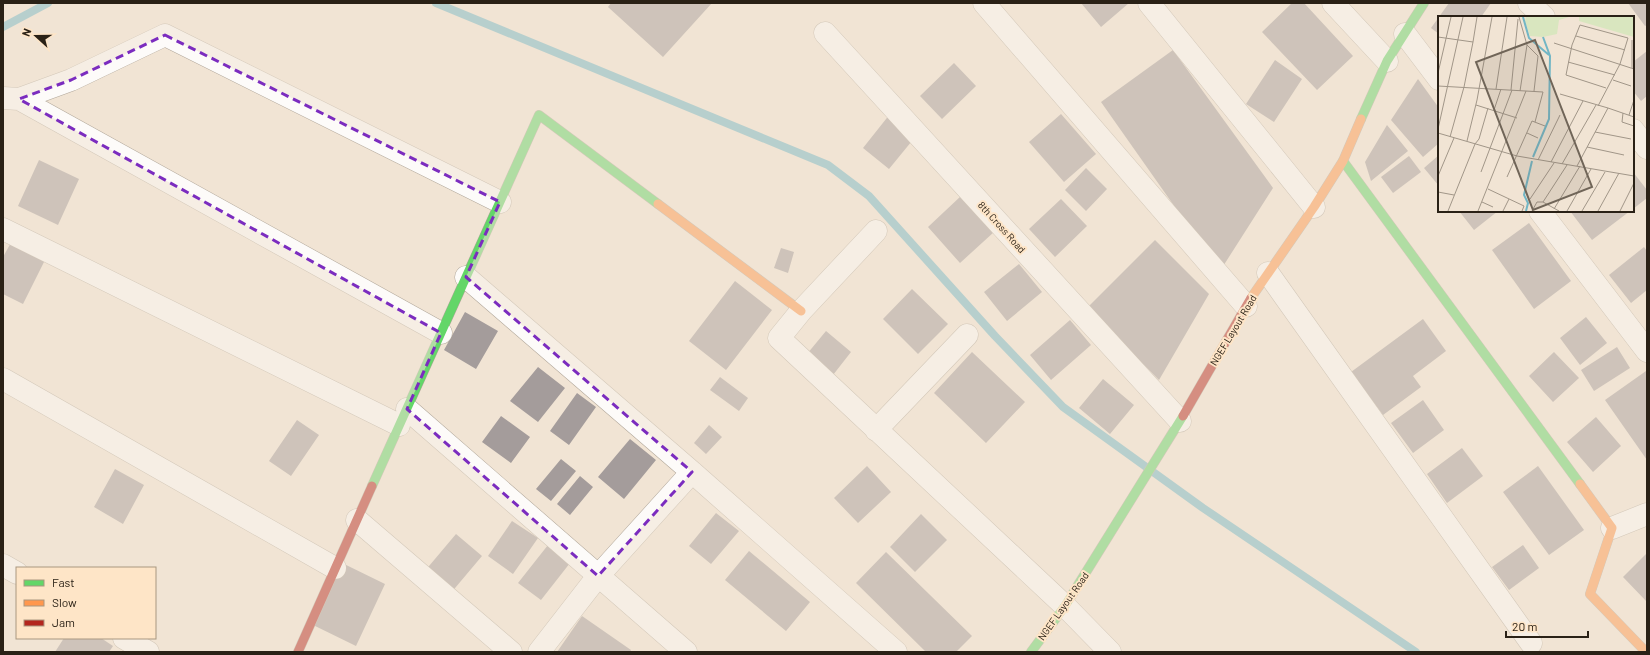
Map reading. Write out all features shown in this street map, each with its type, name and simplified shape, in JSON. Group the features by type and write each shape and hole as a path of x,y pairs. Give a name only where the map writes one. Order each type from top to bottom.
{"street":[{"path":"984,3 1246,306"},
{"path":"1149,3 1314,207"},
{"path":"1333,3 1387,61"},
{"name":"NGEF Layout Road","path":"1030,652 1065,606 1142,484 1246,306 1314,207 1343,161 1387,61 1424,3"},
{"path":"1529,3 1543,16"},
{"name":"8th Cross Road","path":"825,33 1180,421"},
{"path":"1404,34 1438,78"},
{"path":"11,98 71,80 165,35 500,202"},
{"path":"11,98 441,333"},
{"path":"298,652 539,114 801,311"},
{"path":"1634,131 1647,148"},
{"path":"1343,161 1612,528"},
{"path":"1541,212 1647,351"},
{"path":"3,229 403,417 598,576 686,652"},
{"path":"876,231 801,311 778,338 1065,606 1110,652"},
{"path":"1268,273 1531,643"},
{"path":"466,277 692,472 896,652"},
{"path":"876,430 967,334"},
{"path":"3,379 335,568"},
{"path":"539,652 598,576 692,472"},
{"path":"1646,652 1590,594 1612,528 1647,514"},
{"path":"357,520 511,652"},
{"path":"3,565 16,573"},
{"path":"126,639 148,652"}],"highlighted area":[{"path":"165,35 500,202 466,277 692,472 598,576 407,409 441,333 19,99 71,80"}],"building":[{"path":"611,3 712,3 663,57 608,7"},
{"path":"1081,3 1129,3 1101,27"},
{"path":"1292,3 1304,3 1353,56 1317,90 1262,32"},
{"path":"1449,3 1491,3 1482,16 1440,16"},
{"path":"1628,3 1647,3 1647,25 1645,26"},
{"path":"1438,18 1438,33 1431,28"},
{"path":"1173,50 1273,188 1220,271 1101,102"},
{"path":"1647,51 1647,96 1641,101 1634,92 1634,61"},
{"path":"1275,60 1302,79 1274,122 1246,104"},
{"path":"954,63 976,86 942,119 920,96"},
{"path":"1418,79 1438,107 1438,144 1423,157 1391,120"},
{"path":"890,114 916,136 889,169 863,148"},
{"path":"1061,114 1096,154 1064,182 1029,142"},
{"path":"1387,125 1408,151 1371,181 1365,162"},
{"path":"1409,156 1421,172 1393,193 1381,177"},
{"path":"1438,156 1438,185 1424,168"},
{"path":"39,160 79,179 58,225 18,206"},
{"path":"1086,168 1107,189 1086,211 1065,190"},
{"path":"1634,173 1647,190 1647,198 1634,208"},
{"path":"961,196 994,232 960,263 928,227"},
{"path":"1061,199 1087,226 1055,257 1029,229"},
{"path":"1460,212 1497,212 1474,230"},
{"path":"1571,212 1629,212 1592,240"},
{"path":"1529,223 1571,281 1534,309 1492,250"},
{"path":"13,239 47,256 23,304 3,294 3,257"},
{"path":"1155,240 1209,294 1159,380 1087,308"},
{"path":"1644,247 1647,251 1647,290 1631,303 1609,275"},
{"path":"781,248 794,252 788,273 774,268"},
{"path":"1019,264 1042,292 1007,321 984,292"},
{"path":"735,281 772,310 726,370 689,341"},
{"path":"912,289 948,324 918,354 883,319"},
{"path":"465,312 498,331 476,369 444,350"},
{"path":"1586,317 1607,343 1580,365 1560,338"},
{"path":"1423,319 1446,351 1413,376 1421,387 1383,415 1351,372"},
{"path":"1070,320 1091,345 1051,380 1030,355"},
{"path":"826,331 851,352 833,375 807,354"},
{"path":"1617,347 1630,368 1594,391 1581,370"},
{"path":"972,352 1025,402 986,443 934,393"},
{"path":"1554,352 1579,378 1553,402 1529,376"},
{"path":"538,367 565,388 538,422 510,401"},
{"path":"1646,371 1647,373 1647,460 1605,400"},
{"path":"720,377 748,398 739,411 710,390"},
{"path":"1103,379 1134,405 1110,434 1079,408"},
{"path":"577,393 596,407 569,445 550,431"},
{"path":"1423,400 1444,430 1413,453 1391,423"},
{"path":"501,416 530,437 511,463 482,442"},
{"path":"1596,417 1621,446 1593,472 1567,442"},
{"path":"297,420 319,435 291,476 269,461"},
{"path":"709,425 722,437 706,454 694,443"},
{"path":"630,439 656,460 624,499 598,477"},
{"path":"1462,448 1483,476 1447,503 1427,474"},
{"path":"561,459 576,471 551,501 536,489"},
{"path":"867,466 891,492 858,523 834,498"},
{"path":"1538,466 1584,530 1549,555 1503,492"},
{"path":"115,469 144,485 123,524 94,507"},
{"path":"580,476 593,487 570,515 557,504"},
{"path":"716,513 739,531 711,564 689,546"},
{"path":"921,514 947,540 915,572 890,547"},
{"path":"512,521 538,538 513,574 488,556"},
{"path":"456,534 482,556 450,594 424,572"},
{"path":"548,545 570,563 541,600 518,583"},
{"path":"1523,545 1539,568 1509,590 1492,567"},
{"path":"749,551 810,602 786,631 725,580"},
{"path":"886,552 972,636 956,652 926,652 856,583"},
{"path":"1647,553 1647,602 1623,577"},
{"path":"340,562 385,584 356,646 311,624"},
{"path":"582,616 631,650 630,652 557,652"},
{"path":"63,639 102,639 113,646 109,652 55,652"}],"waterway":[{"path":"3,27 48,3"},
{"path":"436,3 828,165 869,196 995,336 1063,407 1203,508 1416,652"}],"traffic: fast":[{"path":"1361,119 1387,61 1424,3"},
{"path":"372,486 539,115 658,204"},
{"path":"1343,161 1580,484"},
{"path":"1031,652 1065,606 1183,416"}],"traffic: slow":[{"path":"1251,298 1314,207 1343,161 1361,119"},
{"path":"658,204 801,311"},
{"path":"1580,484 1612,528 1590,594 1646,652"}],"traffic: jam":[{"path":"1183,416 1251,298"},
{"path":"298,652 372,486"}]}
